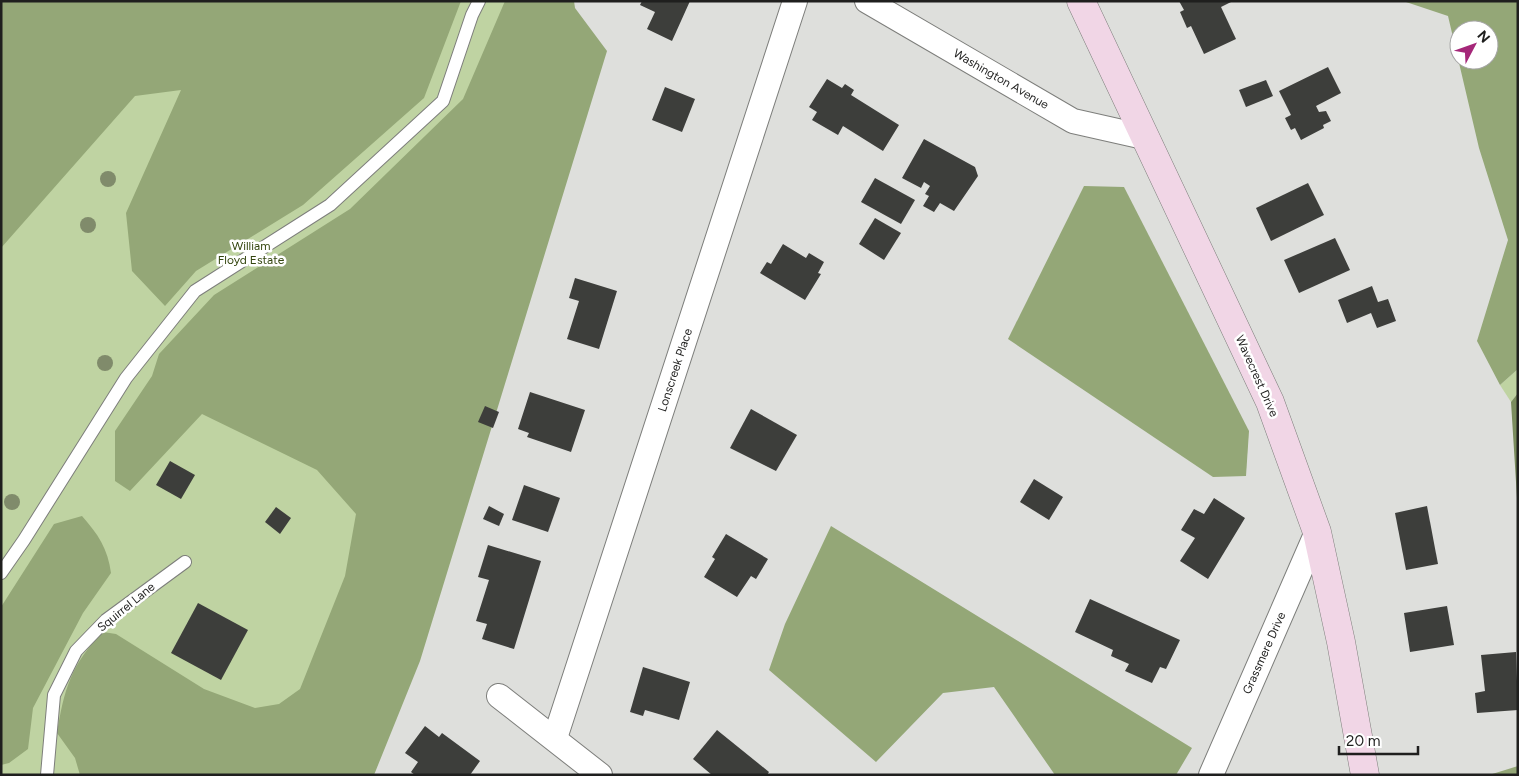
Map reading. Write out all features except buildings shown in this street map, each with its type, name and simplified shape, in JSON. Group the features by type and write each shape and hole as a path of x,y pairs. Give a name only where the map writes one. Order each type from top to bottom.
{"street":[{"name":"Lonscreek Place","path":"555,738 795,1"},
{"name":"Washington Avenue","path":"867,1 1073,121 1144,137"},
{"name":"Wavecrest Drive","path":"1081,1 1270,402 1317,532 1341,642 1365,775"},
{"name":"Grassmere Drive","path":"1210,775 1317,532"},
{"path":"500,696 600,775"}],"lane":[{"path":"1,573 126,378 195,291 330,205 443,101 472,16 479,1"},
{"name":"Squirrel Lane","path":"47,775 54,695 76,651 106,620 185,562"}],"green space":[{"name":"William Floyd Estate","path":"1,1 516,1 351,775 1,775"},
{"path":"1518,369 1518,393 1511,402 1500,385"}],"shaded area":[{"path":"1,1 461,1 424,98 303,205 196,271 165,306 132,271 126,213 181,90 135,96 1,248"},
{"path":"505,1 574,1 575,8 607,51 420,661 374,775 80,775 75,758 57,733 66,691 76,667 83,655 103,632 116,634 204,689 255,708 279,704 300,689 345,576 356,514 317,470 202,414 130,491 115,481 115,431 152,376 159,354 214,295 350,209 463,99"},
{"path":"1403,1 1518,1 1518,369 1500,385 1477,341 1508,240 1479,148 1461,70 1499,70 1499,20 1449,20 1448,16"},
{"path":"1084,186 1124,187 1249,431 1246,476 1213,477 1008,339"},
{"path":"1518,393 1518,514 1511,402"},
{"path":"82,516 101,542 110,564 111,573 83,613 33,708 28,749 9,763 1,765 1,607 54,524"},
{"path":"831,526 1192,748 1176,775 1055,775 994,687 943,693 876,762 769,670 785,624"},
{"path":"1518,766 1518,775 1489,775"}]}
